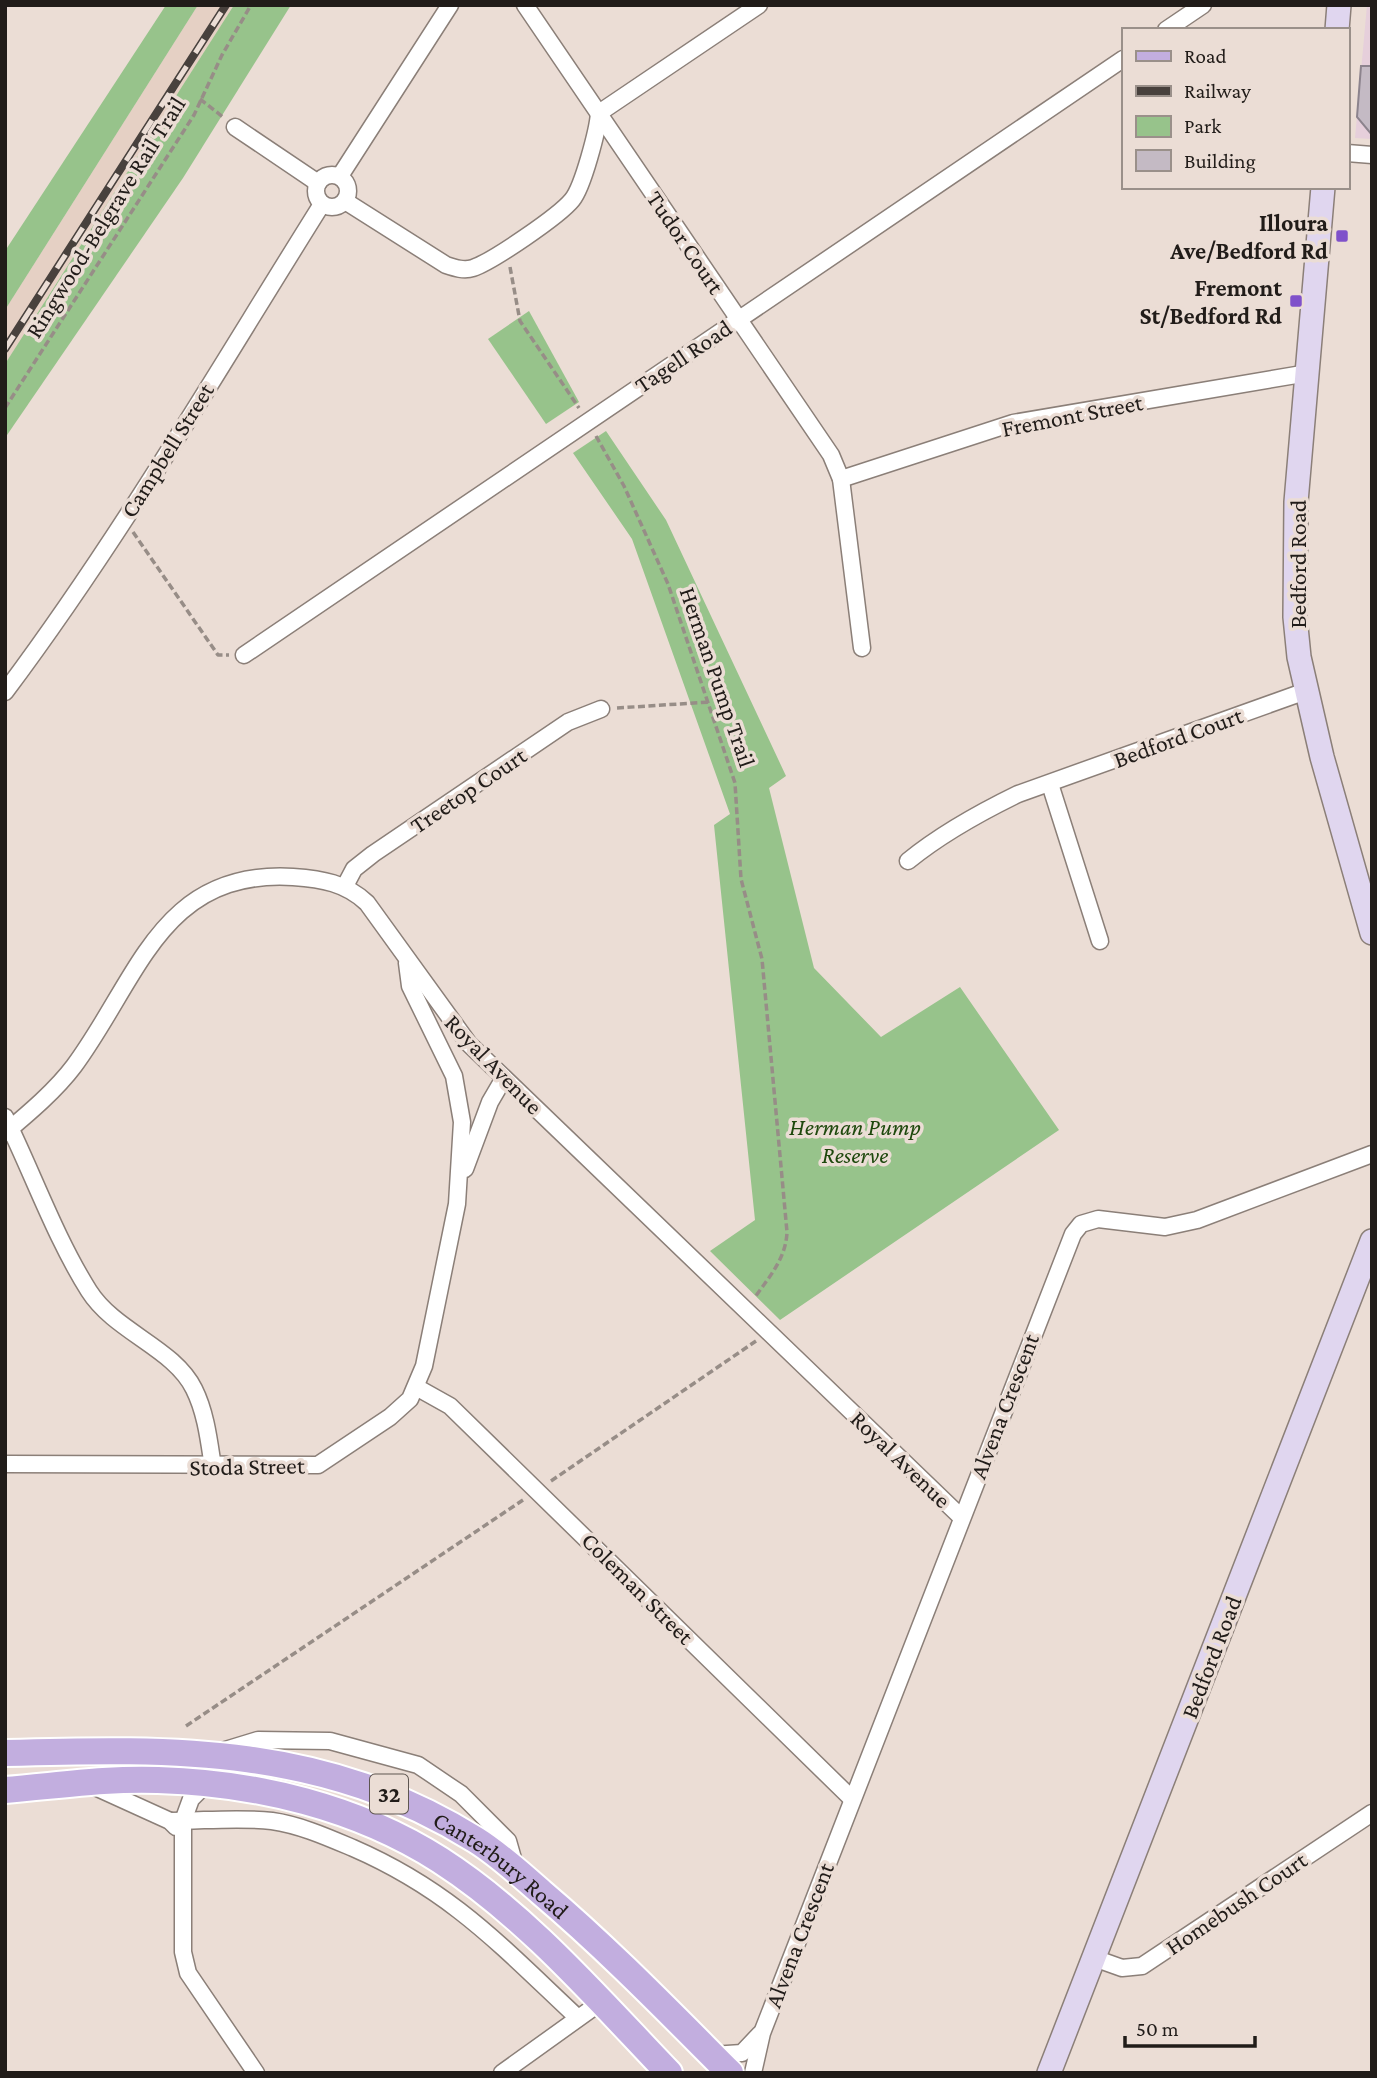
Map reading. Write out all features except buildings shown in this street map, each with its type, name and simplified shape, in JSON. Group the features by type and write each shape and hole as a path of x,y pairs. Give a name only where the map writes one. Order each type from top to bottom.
{"main road":[{"path":"1337,28 1339,5"},
{"name":"Bedford Road","path":"1323,189 1296,502 1295,617 1306,691 1365,882 1372,933"},
{"name":"Bedford Road","path":"1049,2073 1372,1241"},
{"name":"Canterbury Road","path":"5,1754 127,1752 210,1755 319,1771 382,1791 479,1841 587,1934 721,2064"},
{"name":"Canterbury Road","path":"5,1790 83,1781 158,1780 207,1783 293,1798 366,1823 412,1844 450,1867 494,1901 601,2002 669,2073"}],"street":[{"path":"340,176 450,5"},
{"name":"Tudor Court","path":"525,5 831,454 841,479 862,648"},
{"path":"345,201 458,269 475,267 560,212 573,200 582,184 590,145 598,132 599,113 759,5"},
{"path":"1169,28 1203,5"},
{"name":"Tagell Road","path":"244,655 1122,60"},
{"path":"235,127 318,183"},
{"path":"1349,153 1372,155"},
{"path":"330,174 340,176 348,185 345,201 331,208 322,204 315,192 318,183 330,174"},
{"name":"Campbell Street","path":"5,692 51,631 124,519 322,204"},
{"name":"Fremont Street","path":"841,479 1013,423 1308,373"},
{"name":"Bedford Court","path":"908,861 986,810 1050,783 1306,691"},
{"name":"Treetop Court","path":"345,886 354,869 373,854 568,722 601,709"},
{"path":"1050,783 1100,941"},
{"name":"Royal Avenue","path":"7,1126 73,1067 143,956 193,901 211,889 268,876 305,878 345,886 367,903 462,1036 503,1078 961,1517"},
{"name":"Stoda Street","path":"5,1464 214,1467 318,1465 390,1417 410,1399 424,1366 460,1181 462,1122 454,1076 410,986 406,959"},
{"name":"Stoda Street","path":"460,1181 490,1102 503,1078"},
{"path":"7,1126 90,1293 120,1326 178,1367 194,1388 204,1416 214,1467"},
{"name":"Alvena Crescent","path":"753,2073 762,2033 852,1799 1065,1252 1081,1224 1098,1219 1165,1227 1197,1220 1372,1154"},
{"name":"Coleman Street","path":"416,1387 450,1406 852,1799"},
{"path":"210,1755 258,1740 330,1741 418,1765 461,1794 508,1841 517,1872"},
{"path":"83,1781 177,1821 239,1819 296,1825 387,1863 445,1897 475,1921 578,2018"},
{"path":"177,1821 191,1799 207,1783"},
{"name":"Homebush Court","path":"1094,1958 1122,1968 1142,1966 1372,1813"},
{"path":"177,1821 183,1838 183,1952 188,1973 256,2073"},
{"path":"502,2073 601,2002"},
{"name":"Alvena Crescent","path":"721,2064 742,2053 762,2033"}],"path":[{"name":"Ringwood-Belgrave Rail Trail","path":"5,408 194,114 251,5"},
{"path":"200,99 235,127"},
{"name":"Herman Pump Trail","path":"506,248 520,321 587,421 624,486 668,584 736,783 741,879 762,960 787,1232 787,1246 779,1264 746,1310"},
{"path":"124,519 218,655 244,655"},
{"path":"601,709 710,702"},
{"path":"551,1481 762,1337"},
{"path":"186,1726 525,1498"}],"shaded area":[{"path":"198,5 234,5 5,364 5,310"},
{"path":"1367,5 1372,5 1372,139 1355,138"}],"green space":[{"path":"166,5 198,5 5,310 5,251"},
{"path":"234,5 291,5 183,178 5,438 5,364"},
{"path":"529,311 579,402 546,424 488,339"},
{"name":"Herman Pump Reserve","path":"606,431 666,520 786,776 769,788 814,968 881,1037 960,987 1059,1130 780,1320 710,1251 755,1220 714,825 730,814 632,539 573,453"}],"railway":[{"path":"5,349 226,5"}],"place":[{"name":"Illoura Ave/Bedford Rd","path":"1342,236"},
{"name":"Fremont St/Bedford Rd","path":"1296,301"}]}
